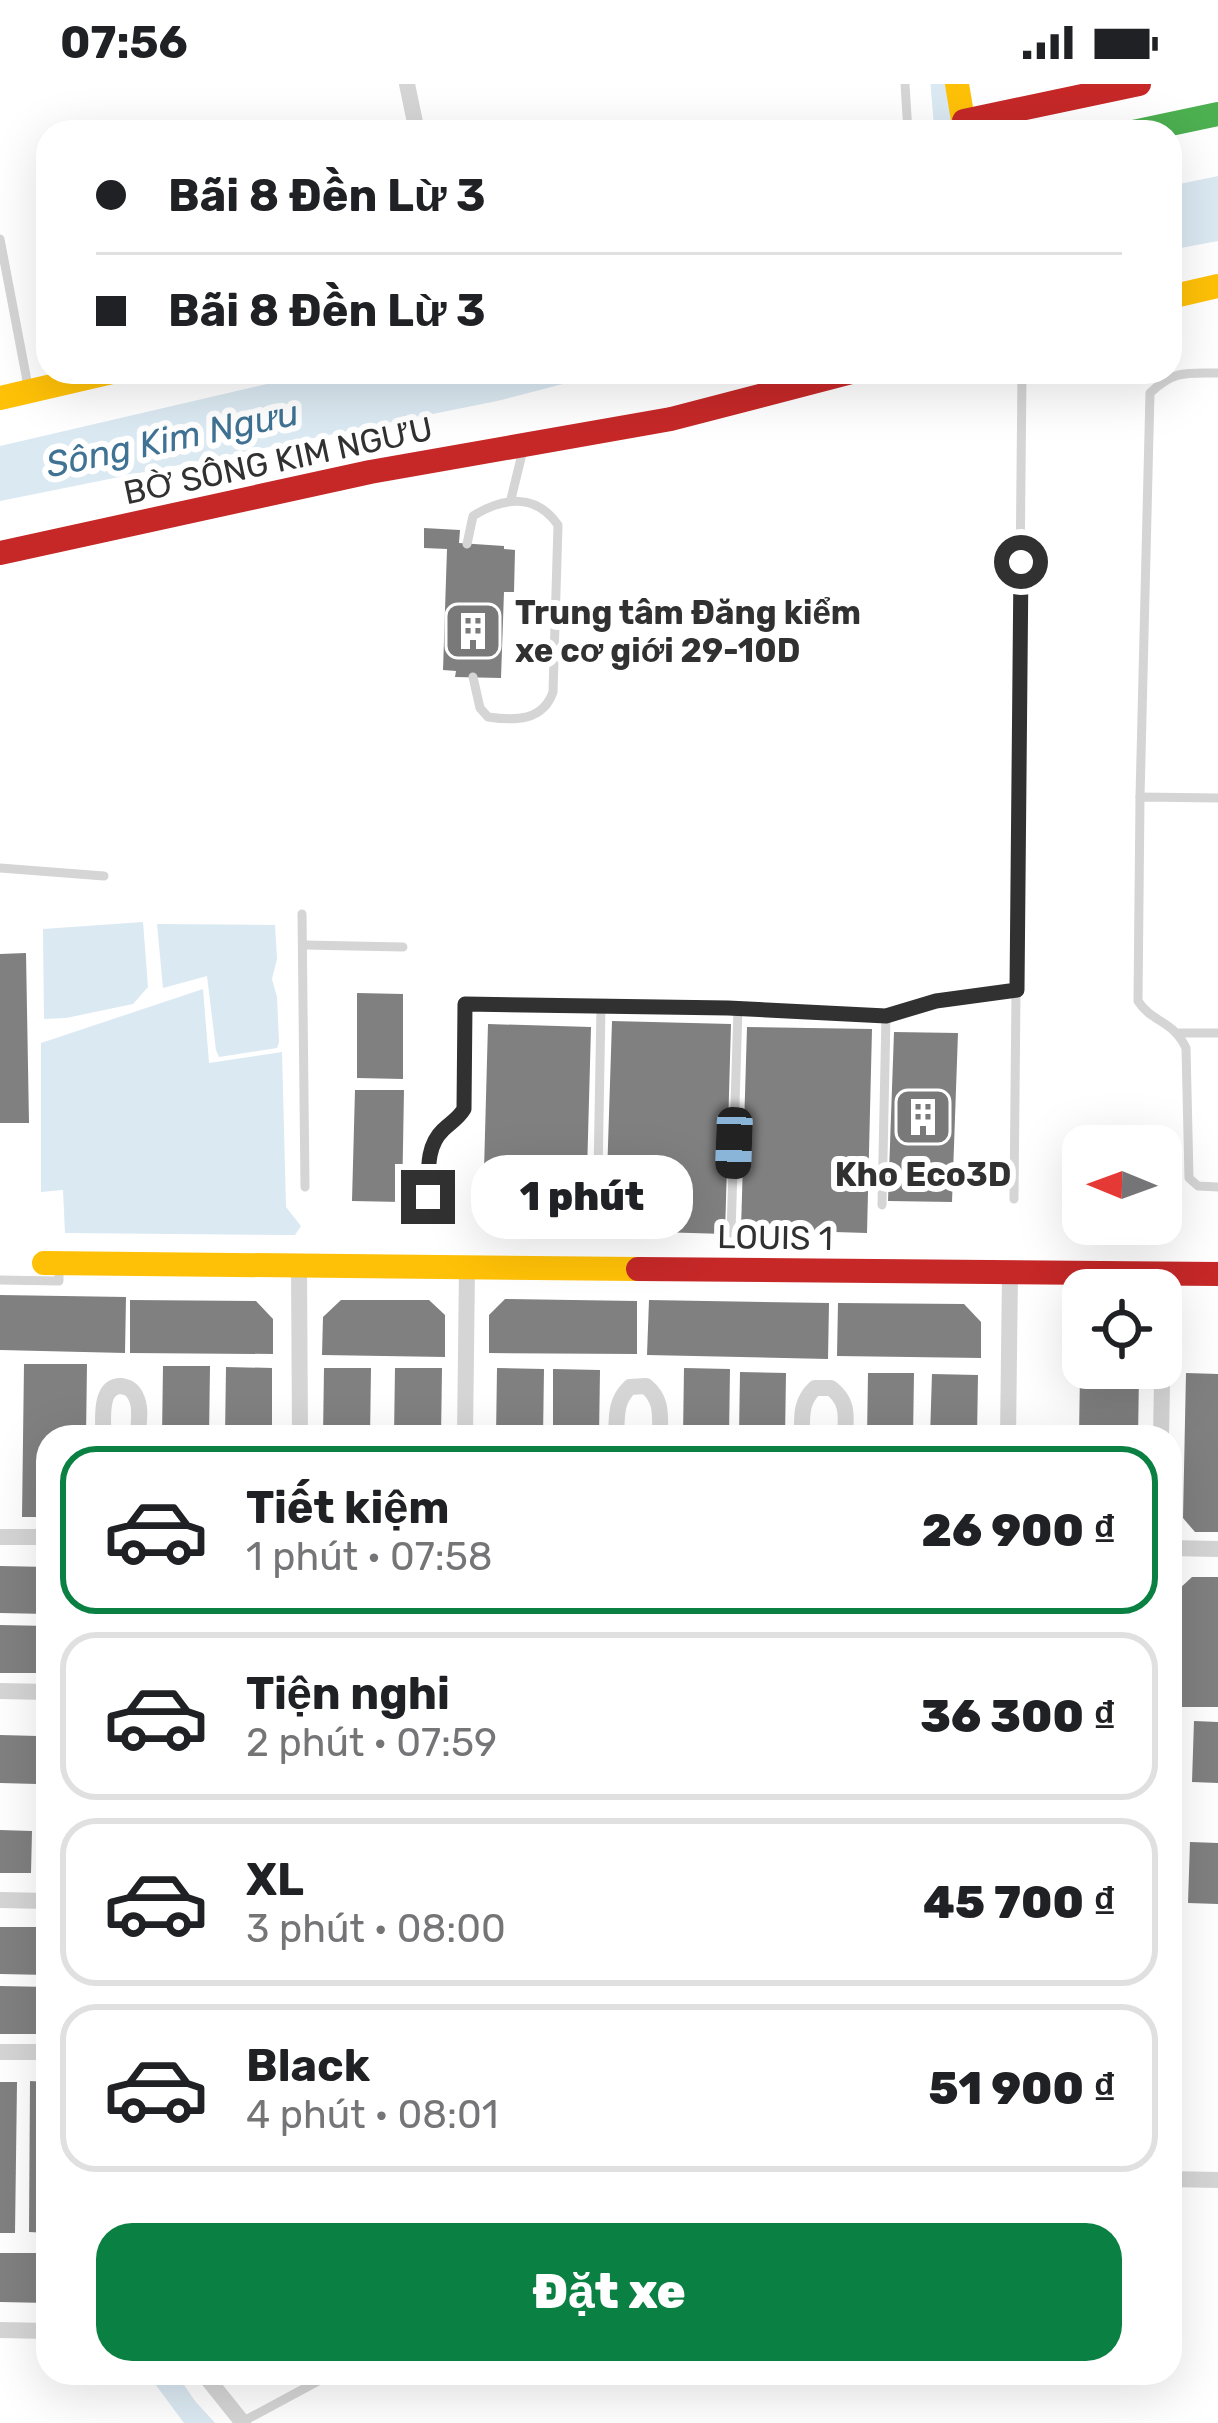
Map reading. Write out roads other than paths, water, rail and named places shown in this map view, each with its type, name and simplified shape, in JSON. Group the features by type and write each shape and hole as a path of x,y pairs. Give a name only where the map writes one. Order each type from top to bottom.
{"street":[{"path":"406,84 415,120"},
{"path":"957,84 963,120"},
{"path":"992,120 1138,84"},
{"path":"1182,122 1218,114"},
{"path":"1182,294 1218,286"},
{"path":"0,398 63,384"},
{"name":"BỜ SÔNG KIM NGƯU","path":"0,553 370,472 671,419 806,384"},
{"name":"LOUIS 1","path":"51,1263 1062,1273"},
{"path":"299,1265 300,1425"},
{"path":"465,1425 467,1267"},
{"path":"1008,1425 1010,1272"},
{"name":"LOUIS 1","path":"1182,1274 1218,1274"},
{"path":"104,1425 108,1391 116,1386 134,1392 138,1425"},
{"path":"616,1425 620,1396 630,1387 646,1386 657,1395 659,1425"},
{"path":"802,1425 806,1397 815,1388 831,1388 842,1396 845,1425"},
{"path":"1161,1425 1162,1389"},
{"path":"0,1537 36,1537"},
{"path":"1182,1548 1218,1549"},
{"path":"0,1691 36,1692"},
{"path":"0,1900 36,1901"},
{"path":"0,2052 36,2052"},
{"path":"1182,2179 1218,2180"},
{"path":"0,2330 36,2331"},
{"path":"212,2385 242,2423"}],"lane":[{"path":"905,84 907,120"},
{"path":"0,239 30,392"},
{"path":"1182,373 1218,374"},
{"path":"1014,1199 1022,384"},
{"path":"1160,384 1150,393 1138,1001 1142,1009 1179,1033 1186,1048 1190,1178 1198,1186 1218,1187"},
{"path":"511,499 524,445"},
{"path":"467,544 473,516 511,499 549,512 558,525 549,704 526,718 488,717 480,708 473,677"},
{"path":"1140,797 1218,798"},
{"path":"0,868 104,876"},
{"path":"302,914 305,1186"},
{"path":"304,945 404,947"},
{"path":"428,1197 431,1147 464,1109 465,1004 886,1016 936,1001 1017,990"},
{"path":"506,1226 597,1230 601,1006"},
{"path":"731,1233 738,1009"},
{"path":"883,1205 886,1016"},
{"path":"1179,1033 1218,1033"},
{"path":"0,1280 59,1281 51,1263"},
{"path":"242,2423 311,2385"}],"water":[{"path":"1218,176 1218,241 1182,248 1182,184"},
{"name":"Sông Kim Ngưu","path":"267,384 563,384 0,501 0,446"},
{"path":"143,922 148,987 133,1004 44,1019 43,929"},
{"path":"157,924 275,925 277,959 272,979 277,997 277,1048 219,1057 207,976 163,988"},
{"path":"203,989 209,1063 282,1052 286,1207 301,1226 295,1235 65,1233 63,1190 41,1192 41,1043"},
{"path":"156,2385 184,2385 215,2423 184,2423"}],"waterway":[{"path":"941,84 944,120"}],"place":[{"name":"Trung tâm Đăng kiểm xe cơ giới 29-10D","path":"473,631"},
{"name":"Kho Eco3D","path":"923,1117"}]}
